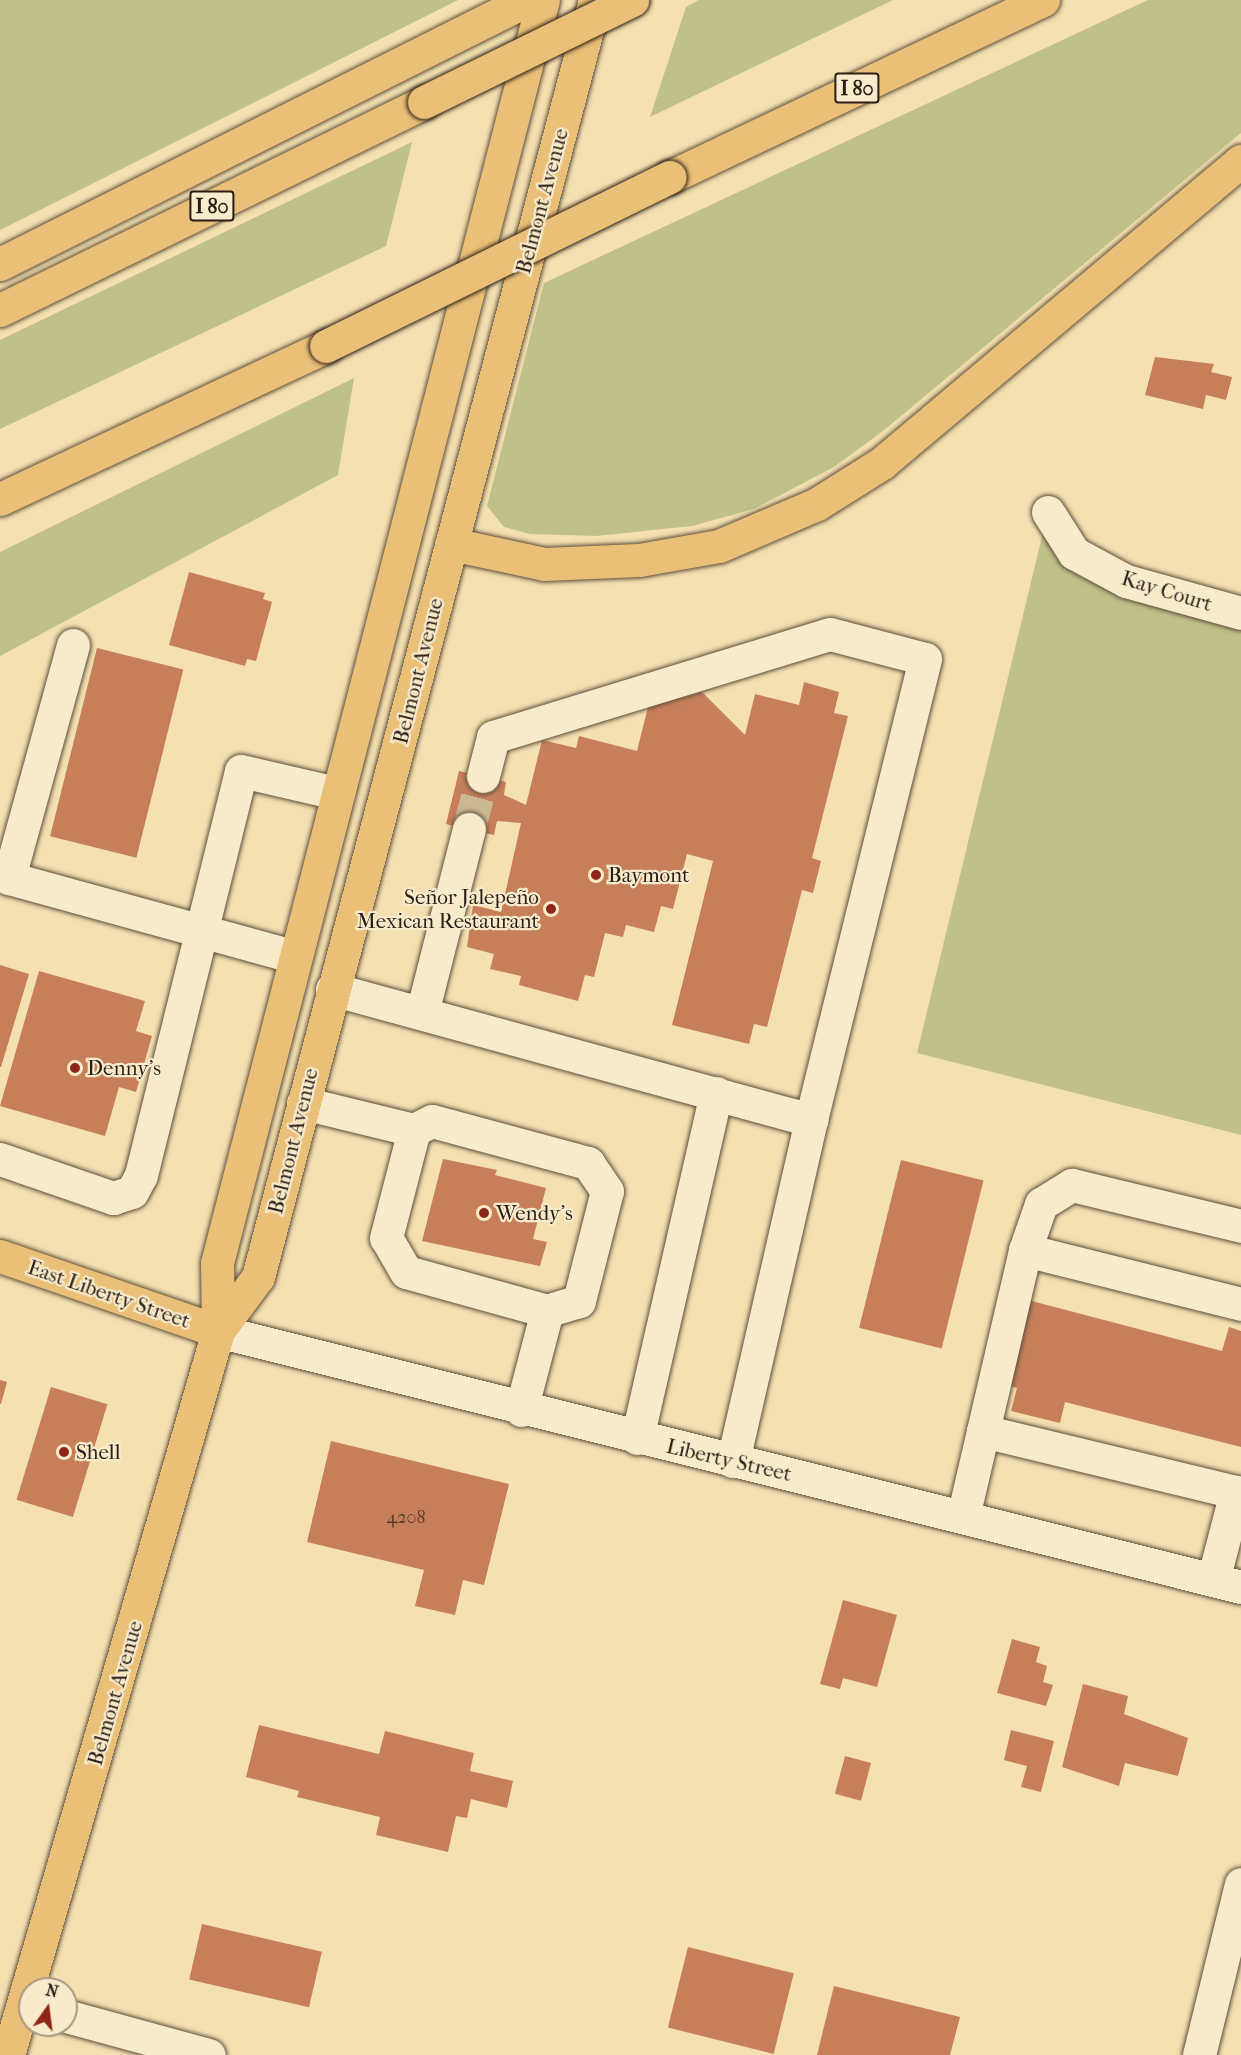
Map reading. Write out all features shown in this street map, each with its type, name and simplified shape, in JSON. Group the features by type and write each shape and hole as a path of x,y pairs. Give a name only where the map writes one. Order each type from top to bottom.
{"main road":[{"path":"0,264 527,0"},
{"name":"Belmont Avenue","path":"35,1977 218,1331 217,1263 336,793 543,0"},
{"name":"Belmont Avenue","path":"218,1331 258,1277 332,989 595,0"},
{"name":"I 80","path":"0,310 632,0"},
{"name":"I 80","path":"0,499 326,346 670,177 1043,0"},
{"path":"404,533 544,564 639,560 719,546 817,504 882,462 1241,161"},
{"name":"East Liberty Street","path":"0,1256 218,1331"},
{"name":"Belmont Avenue","path":"8,2055 18,2029"}],"street":[{"name":"Kay Court","path":"1048,512 1074,553 1126,581 1241,613"},
{"path":"483,776 493,737 830,634 925,659 811,1120 733,1461"},
{"path":"73,645 9,878 201,934 295,957"},
{"path":"3,1168 113,1198 132,1191 141,1175 242,771 336,793"},
{"path":"422,1013 469,829"},
{"path":"332,989 811,1120"},
{"path":"637,1438 716,1093"},
{"path":"303,1103 414,1130 432,1121 588,1163 607,1191 579,1301 548,1311 406,1272 386,1238 414,1130"},
{"path":"963,1517 1025,1250 1041,1204 1072,1185 1241,1226"},
{"path":"1025,1250 1241,1304"},
{"path":"521,1410 548,1311"},
{"name":"Liberty Street","path":"218,1331 521,1410 963,1517 1227,1584"},
{"path":"983,1431 1238,1493 1227,1584"},
{"path":"1199,2055 1241,1884"},
{"path":"78,2019 209,2055"}],"green space":[{"path":"0,0 458,0 0,230"},
{"path":"699,0 893,0 650,117 686,7"},
{"path":"1148,0 1241,0 1241,133 883,431 834,467 754,509 692,526 596,536 530,534 504,527 487,506 544,283"},
{"path":"412,142 386,246 0,429 0,340"},
{"path":"354,378 338,475 0,656 0,552"},
{"path":"1048,512 1074,553 1241,613 1241,1135 917,1053"}],"building":[{"path":"1155,357 1214,364 1211,372 1232,377 1226,400 1206,395 1203,409 1145,395"},
{"path":"189,572 265,593 263,599 272,602 256,661 247,659 245,666 169,645"},
{"path":"97,648 183,670 136,858 50,836"},
{"name":"Baymont","path":"804,682 839,692 834,713 848,716 812,858 821,861 813,893 802,890 767,1027 754,1024 749,1044 672,1025 713,861 687,854 673,909 661,906 654,932 626,925 623,937 605,933 594,977 585,975 578,1001 519,985 521,976 490,969 494,954 467,947 473,905 501,912 521,823 497,821 494,835 446,824 459,771 506,782 504,795 526,805 542,740 576,748 579,736 637,751 648,707 702,692 745,735 755,694 799,705"},
{"path":"0,965 29,974 1,1067 0,1067"},
{"name":"Denny's","path":"39,971 145,1001 136,1031 152,1036 136,1092 119,1087 105,1136 0,1106"},
{"name":"Wendy's","path":"443,1159 497,1170 495,1175 546,1188 533,1239 547,1242 540,1266 422,1241"},
{"path":"901,1160 983,1181 942,1348 859,1328"},
{"path":"1028,1300 1222,1351 1229,1327 1241,1331 1241,1447 1065,1402 1060,1423 1011,1411 1017,1388 1006,1385"},
{"path":"0,1380 7,1382 1,1404 0,1404"},
{"name":"Shell","path":"51,1387 107,1404 73,1517 17,1500"},
{"path":"331,1441 509,1484 484,1585 463,1580 455,1615 415,1606 424,1570 307,1542"},
{"path":"843,1600 897,1615 877,1687 843,1678 840,1689 820,1684"},
{"path":"1012,1639 1040,1647 1036,1662 1047,1666 1043,1682 1053,1685 1046,1706 997,1693"},
{"path":"1083,1684 1128,1696 1124,1714 1188,1738 1178,1776 1125,1763 1119,1786 1062,1767"},
{"path":"259,1725 379,1754 385,1731 474,1753 470,1771 513,1781 507,1808 471,1799 467,1818 456,1816 448,1852 376,1835 380,1817 297,1797 299,1791 246,1777"},
{"path":"1011,1730 1054,1741 1041,1792 1021,1787 1027,1766 1004,1760"},
{"path":"845,1756 871,1763 861,1801 835,1794"},
{"path":"202,1924 322,1952 309,2007 189,1980"},
{"path":"688,1947 794,1973 774,2054 668,2028"},
{"path":"834,1986 960,2017 950,2055 817,2055"}],"tunnel":[{"path":"469,829 483,776"}],"place":[{"name":"Baymont","path":"596,875"},
{"name":"Señor Jalepeño Mexican Restaurant","path":"551,909"},
{"name":"Denny's","path":"75,1068"},
{"name":"Wendy's","path":"484,1213"},
{"name":"Shell","path":"64,1452"}]}
